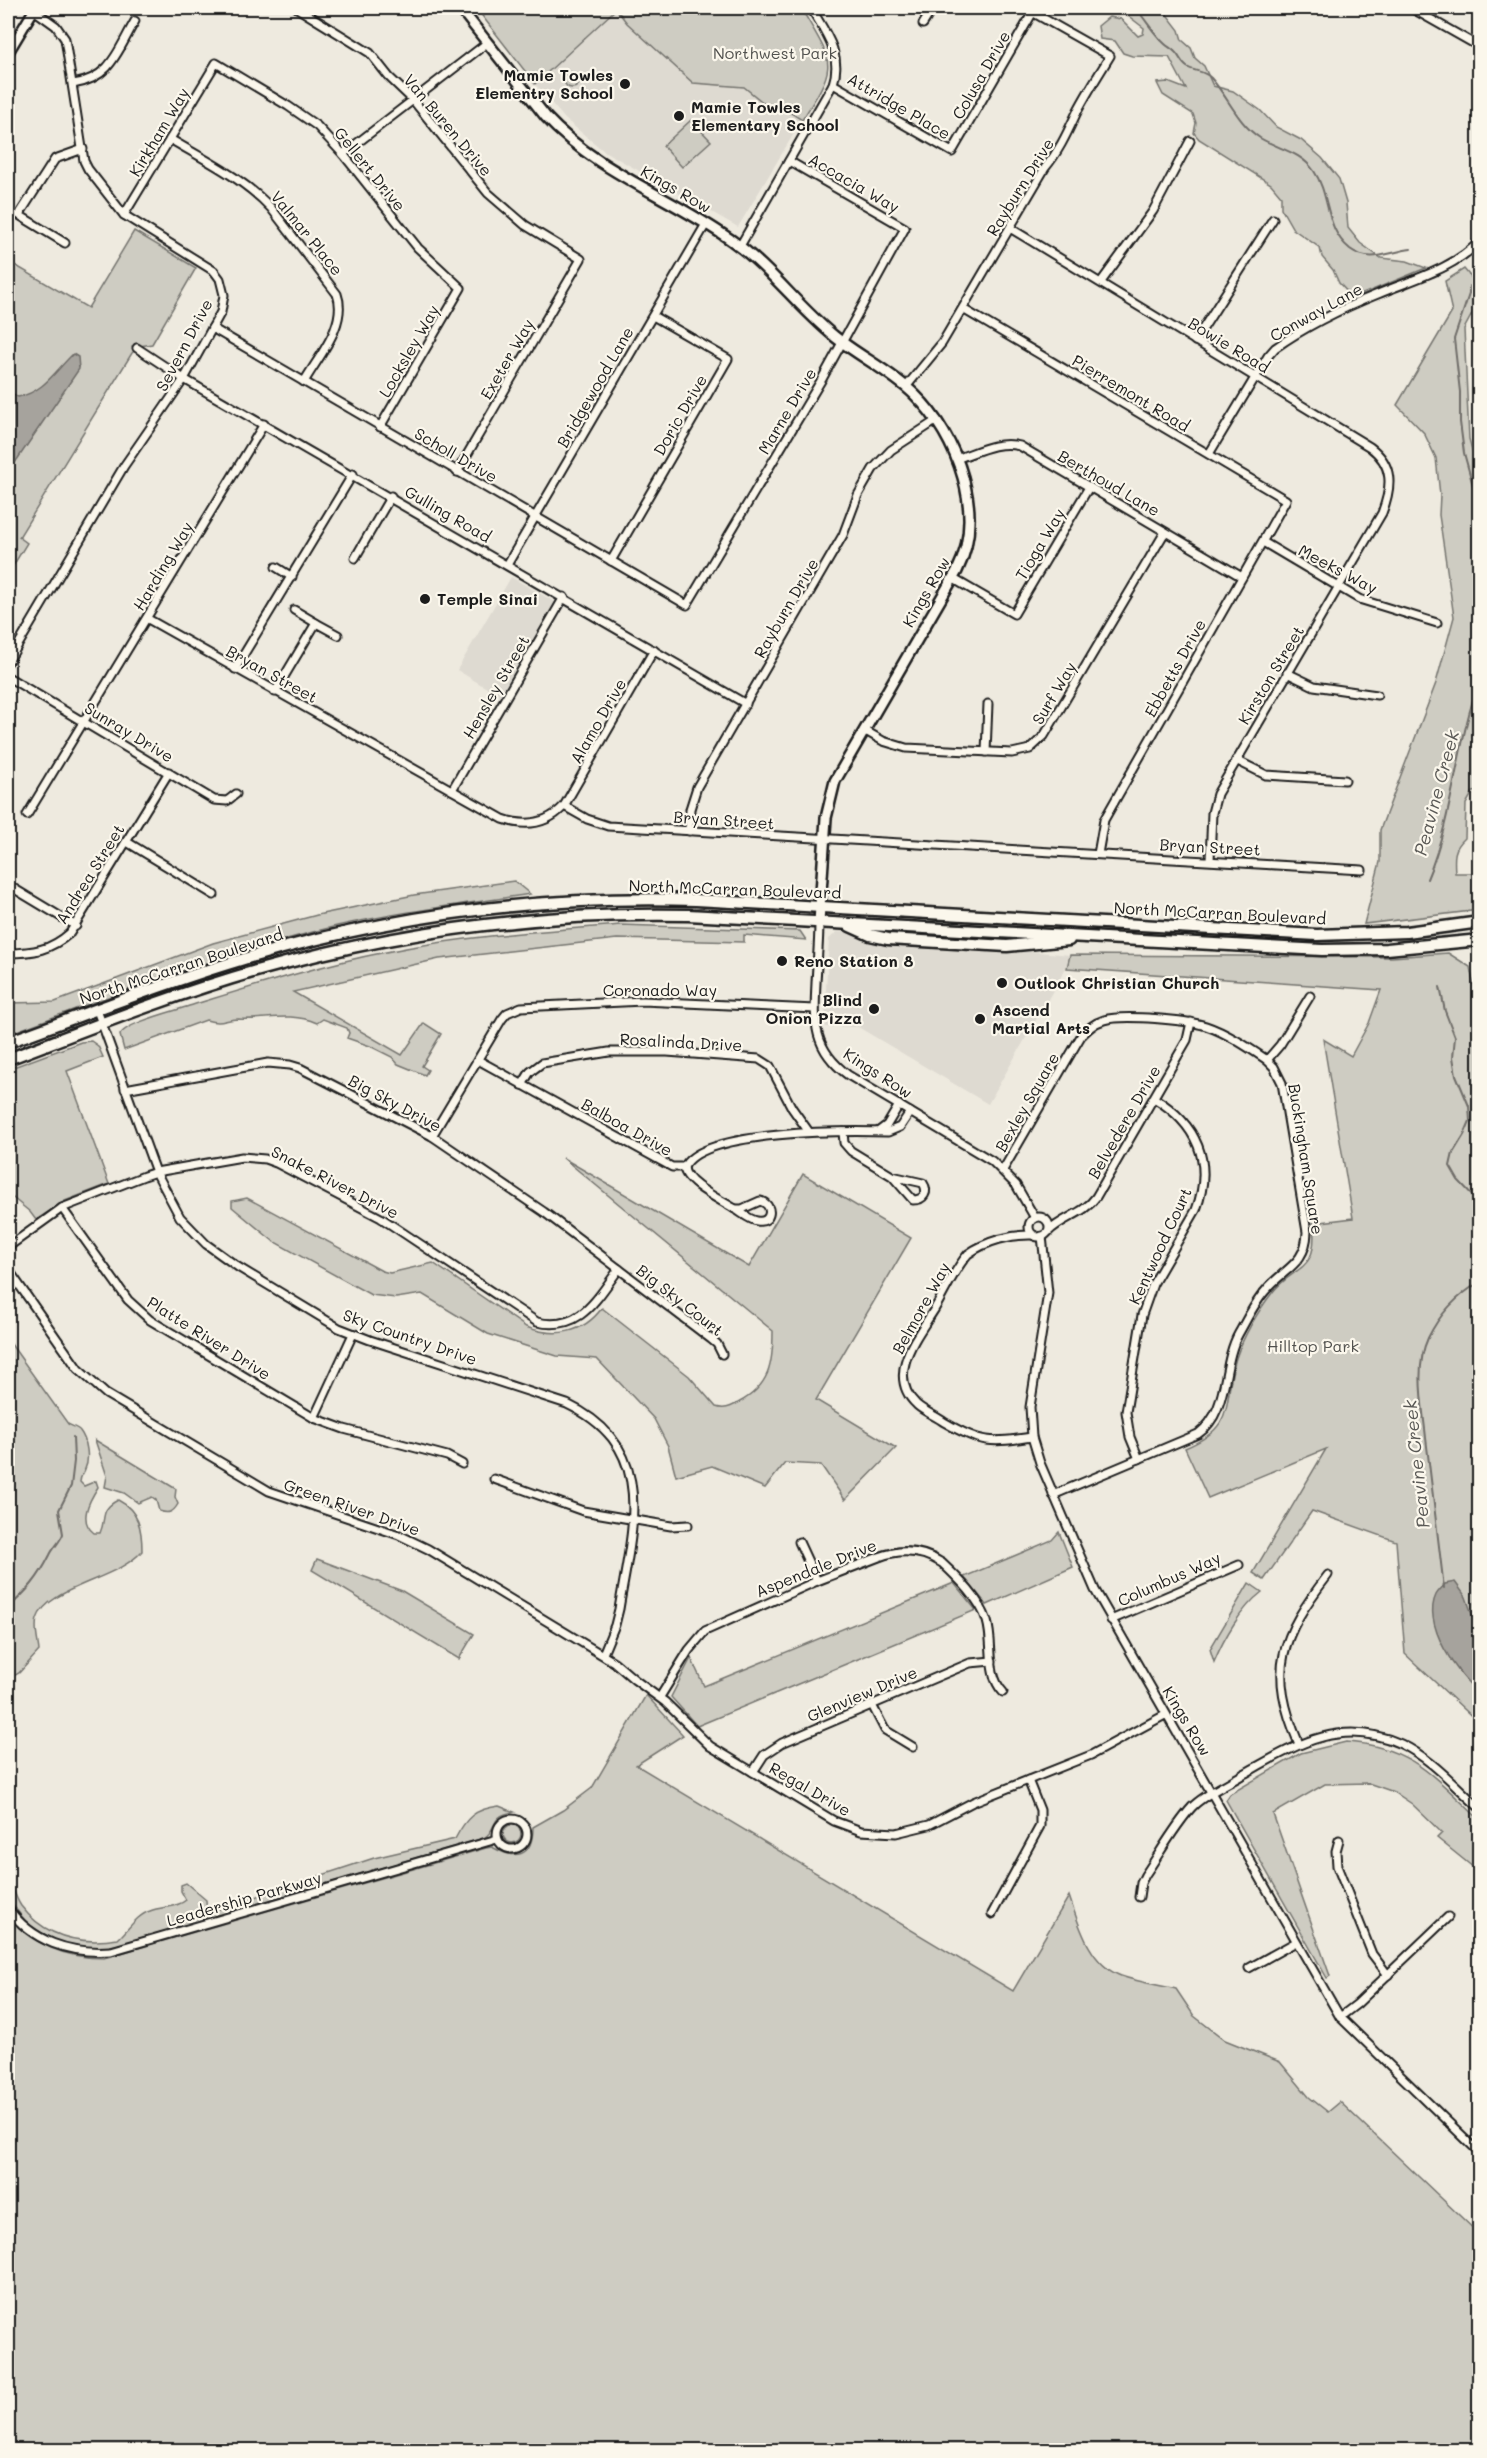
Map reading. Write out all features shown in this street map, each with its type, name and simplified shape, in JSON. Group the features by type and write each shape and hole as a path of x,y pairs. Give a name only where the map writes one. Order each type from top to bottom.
{"main road":[{"name":"Kings Row","path":"460,8 546,117 572,142 594,158 740,246 842,342 906,387 936,420 956,459 966,496 968,526 964,554 841,770 831,794 819,922"},
{"name":"North McCarran Boulevard","path":"8,1042 190,976 276,950 345,932 441,915 515,906 616,900 696,900 1317,935 1407,932 1478,922"},
{"path":"441,915 444,930"},
{"name":"North McCarran Boulevard","path":"8,1059 200,989 272,967 340,949 444,930 529,920 624,915 688,915 845,923 879,939 1008,946 1101,937 1322,950 1387,949 1479,940"}],"street":[{"path":"8,53 33,8"},
{"name":"Severn Drive","path":"8,662 123,466 184,379 221,312 224,295 220,279 214,271 124,215 88,169 84,161 67,47 62,32 33,8"},
{"name":"Van Buren Drive","path":"297,8 360,46 413,100 488,193 525,225 581,260"},
{"path":"740,246 834,84 837,66 834,48 811,8"},
{"path":"923,24 933,8"},
{"path":"1025,8 1033,12"},
{"path":"1411,8 1479,47"},
{"name":"Rayburn Drive","path":"906,387 942,343 963,309 1070,130 1078,111 1110,56 1033,12"},
{"name":"Colusa Drive","path":"952,152 1033,12"},
{"path":"73,84 88,82 103,73 135,21"},
{"path":"343,154 487,43"},
{"name":"Kirkham Way","path":"124,215 216,63"},
{"name":"Gellert Drive","path":"216,63 317,126 343,154 418,248 461,288"},
{"name":"Attridge Place","path":"834,84 952,152"},
{"name":"Valmar Place","path":"170,139 237,179 260,196 337,294 340,308 338,323 304,382"},
{"path":"1101,282 1153,211 1190,141"},
{"path":"65,243 19,215 55,159 84,149"},
{"name":"Accacia Way","path":"789,161 906,228"},
{"path":"1195,341 1223,295 1251,257 1273,219"},
{"name":"Bridgewood Lane","path":"507,565 706,224"},
{"name":"Marne Drive","path":"687,606 906,228"},
{"name":"Bowie Road","path":"1010,228 1378,452 1388,468 1390,477 1389,496 1382,513"},
{"name":"Conway Lane","path":"1209,454 1268,356 1284,342 1361,301 1440,269 1464,255 1479,241"},
{"name":"Exeter Way","path":"457,471 581,260"},
{"name":"Locksley Way","path":"381,427 461,288"},
{"name":"Pierremont Road","path":"963,309 1286,500"},
{"name":"Doric Drive","path":"611,561 728,359 652,316"},
{"name":"Scholl Drive","path":"212,328 687,606"},
{"name":"Gulling Road","path":"137,348 184,379 353,474 746,704"},
{"name":"Rayburn Drive","path":"689,831 690,809 698,787 843,535 858,495 873,469 891,450 936,420"},
{"name":"Harding Way","path":"27,814 148,619 264,424"},
{"name":"Berthoud Lane","path":"956,459 996,445 1020,446 1242,577"},
{"path":"235,669 353,474"},
{"name":"Tioga Way","path":"952,578 1014,614 1089,487"},
{"path":"355,558 391,496"},
{"name":"Ebbetts Drive","path":"1098,854 1104,819 1286,500"},
{"name":"Kirston Street","path":"1210,860 1214,804 1236,760 1382,513"},
{"name":"Surf Way","path":"864,730 883,741 906,748 986,752 1020,752 1030,749 1044,736 1165,532"},
{"name":"Meeks Way","path":"1263,542 1359,599 1437,623"},
{"path":"276,567 292,577"},
{"name":"Hensley Street","path":"452,790 564,597"},
{"path":"294,610 338,636"},
{"name":"Bryan Street","path":"148,619 513,823 541,821 564,806 587,819 608,826 1362,870"},
{"path":"276,692 316,623"},
{"name":"Alamo Drive","path":"564,806 654,650"},
{"path":"1287,673 1314,686 1377,695"},
{"name":"Sunray Drive","path":"8,677 214,800 227,801 236,794"},
{"path":"986,752 988,704"},
{"path":"1236,760 1266,775 1345,780"},
{"name":"Andrea Street","path":"8,953 30,953 51,947 61,941 76,926 169,772"},
{"path":"126,842 214,895"},
{"path":"8,885 76,926"},
{"name":"Kings Row","path":"819,922 814,1018 819,1040 831,1060 848,1075 980,1153 1003,1170 1025,1197 1036,1220"},
{"path":"1478,922 1479,934"},
{"path":"1268,1060 1280,1045 1310,996"},
{"name":"Coronado Way","path":"478,1060 507,1013 521,1007 643,1002 815,1009"},
{"name":"Sky Country Drive","path":"97,1010 156,1172 175,1210 206,1244 237,1267 353,1334 567,1404 591,1417 611,1436 625,1459 634,1488 633,1520 620,1610 603,1654"},
{"name":"Bexley Square","path":"1003,1170 1081,1036 1096,1023 1115,1018 1191,1022 1219,1031 1268,1060"},
{"name":"Belvedere Drive","path":"1045,1234 1063,1219 1077,1214 1092,1202 1187,1040 1191,1022"},
{"name":"Rosalinda Drive","path":"522,1085 530,1072 542,1063 580,1055 638,1051 759,1059 770,1066 792,1108 809,1132"},
{"path":"432,1136 478,1060"},
{"name":"Balboa Drive","path":"478,1060 667,1165 684,1167 688,1160 701,1152 719,1146 784,1134 894,1131 900,1127 910,1112"},
{"name":"Buckingham Square","path":"1053,1495 1198,1434 1212,1421 1220,1405 1228,1360 1239,1334 1263,1293 1271,1283 1293,1266 1304,1251 1307,1232 1282,1083 1268,1060"},
{"name":"Big Sky Drive","path":"125,1089 268,1064 300,1068 432,1136 544,1212 619,1269"},
{"name":"Kentwood Court","path":"1139,1459 1131,1437 1126,1412 1142,1315 1153,1284 1196,1210 1202,1192 1204,1173 1199,1148 1187,1126 1172,1109 1154,1098"},
{"path":"877,1132 887,1125 899,1106"},
{"path":"843,1132 847,1148 892,1176 914,1200 925,1195 926,1190 923,1183 892,1176"},
{"name":"Snake River Drive","path":"8,1247 62,1208 156,1172 242,1157 254,1157 276,1163 381,1218 529,1318 547,1324 567,1322 585,1313 619,1269"},
{"path":"684,1167 691,1181 735,1209 760,1222 768,1218 770,1214 768,1204 760,1201 742,1209 735,1209"},
{"name":"Platte River Drive","path":"62,1208 128,1300 150,1320 314,1418 344,1429 447,1456 462,1464"},
{"path":"1036,1220 1063,1219"},
{"name":"Kings Row","path":"1036,1220 1048,1222 1045,1234 1048,1293 1030,1407 1032,1437 1081,1561 1111,1620 1340,2018 1479,2153"},
{"name":"Kings Row","path":"1034,1235 1030,1230 1036,1220"},
{"name":"Belmore Way","path":"1032,1437 986,1442 967,1435 919,1407 908,1392 903,1376 909,1352 964,1259 980,1247 1013,1235 1036,1220"},
{"path":"1034,1235 1045,1234"},
{"name":"Belmore Way","path":"1013,1235 1034,1235"},
{"name":"Green River Drive","path":"8,1269 78,1369 106,1394 269,1491 416,1542 603,1654"},
{"name":"Big Sky Court","path":"619,1269 717,1344 722,1354"},
{"path":"314,1418 353,1334"},
{"path":"494,1479 583,1511 671,1526 688,1525"},
{"path":"799,1542 817,1581"},
{"name":"Aspendale Drive","path":"660,1697 692,1644 705,1631 817,1581 889,1553 912,1551 934,1557 950,1570 982,1610 989,1630 995,1681 1003,1692"},
{"name":"Columbus Way","path":"1111,1620 1239,1565"},
{"path":"1299,1744 1284,1707 1281,1676 1283,1660 1286,1643 1296,1621 1328,1575"},
{"name":"Regal Drive","path":"603,1654 660,1697 710,1746 834,1821 861,1831 882,1834 903,1833 923,1827 973,1802 1091,1755 1165,1715"},
{"name":"Glenview Drive","path":"753,1772 764,1755 782,1743 970,1664 992,1661"},
{"path":"872,1705 885,1730 913,1747"},
{"path":"1139,1897 1145,1875 1193,1807 1211,1793 1299,1744 1325,1735 1358,1733 1387,1738 1415,1751 1479,1808"},
{"path":"992,1914 1040,1826 1040,1810 1028,1780"},
{"path":"514,1818 523,1823 527,1831 524,1844 516,1849 502,1846 497,1839 500,1824 508,1819 514,1818"},
{"name":"Leadership Parkway","path":"8,1908 29,1931 51,1943 85,1952 111,1951 497,1839"},
{"path":"1339,1840 1336,1851 1337,1866 1372,1954 1388,1975"},
{"path":"1340,2018 1448,1917"},
{"path":"1249,1968 1296,1942"}],"shaded area":[{"name":"Mamie Towles Elementary School","path":"616,9 627,23 693,83 744,87 771,109 791,113 802,120 738,227 604,151 565,119 535,84"},
{"path":"73,354 78,357 79,369 8,473 8,373 11,392 18,397 42,386"},
{"path":"511,577 555,602 500,696 457,670"},
{"path":"843,931 895,946 1029,951 1070,955 1071,959 988,1104 858,1027 826,1027 829,939 837,932"},
{"path":"1455,1582 1466,1597 1473,1617 1479,1625 1479,1692 1452,1662 1438,1634 1434,1620 1433,1607 1436,1595 1445,1584"}],"green space":[{"name":"Northwest Park","path":"476,8 801,8 826,53 827,74 802,120 791,113 771,109 744,87 693,83 627,23 616,9 535,84"},
{"path":"1118,8 1162,8 1179,30 1182,40 1191,48 1195,58 1204,66 1213,86 1233,91 1260,110 1276,127 1301,140 1322,158 1339,179 1346,203 1348,228 1360,243 1381,258 1407,261 1426,268 1353,298 1339,283 1333,270 1322,257 1320,248 1293,229 1281,208 1281,196 1271,184 1199,139 1194,133 1196,123 1193,114 1163,95 1157,83 1168,82 1186,89 1169,57 1132,56 1123,53 1115,41 1100,39 1098,26 1109,17 1121,19 1138,36 1143,34 1144,28"},
{"path":"572,72 580,80 572,88 564,80"},
{"path":"691,120 711,141 682,167 663,146"},
{"path":"134,231 196,268 152,344 140,346 132,353 19,537 27,543 8,574 8,261 88,308"},
{"path":"1464,269 1479,287 1478,303 1464,329 1469,439 1480,479 1480,791 1473,792 1466,804 1465,838 1456,850 1454,862 1455,873 1479,873 1479,910 1364,924 1380,862 1380,830 1436,683 1454,617 1439,515 1440,495 1436,458 1424,433 1397,405 1452,312 1445,281"},
{"path":"514,881 530,894 385,916 295,937 171,975 8,1034 8,1003 55,1002 213,943 317,915 414,895"},
{"path":"621,925 800,931 806,940 744,935 744,942 617,939 439,959 293,992 402,1055 424,1023 441,1034 422,1066 428,1070 425,1075 398,1064 392,1057 370,1046 347,1038 349,1033 347,1028 323,1019 317,1023 287,1017 233,1019 220,1022 206,1020 124,1050 120,1035 131,1026 162,1014 287,976 361,957 415,946 474,938"},
{"name":"Hilltop Park","path":"1448,953 1470,967 1480,1017 1479,1723 1405,1654 1396,1541 1312,1511 1264,1580 1253,1573 1326,1449 1208,1498 1185,1448 1202,1440 1221,1422 1236,1358 1243,1342 1256,1316 1272,1293 1308,1260 1314,1239 1313,1223 1353,1218 1323,1039 1351,1056 1369,1023 1381,990 1067,968 1070,955 1392,957"},
{"path":"91,1041 98,1046 103,1057 67,1071 109,1184 65,1201 36,1220 8,1194 8,1069 81,1042"},
{"path":"563,1158 749,1267 803,1174 911,1238 816,1400 896,1448 845,1500 821,1465 785,1463 765,1488 712,1466 676,1476 668,1446 654,1419 597,1359 557,1356 488,1334 422,1294 396,1298 371,1295 273,1241 232,1207 232,1201 247,1198 382,1271 390,1273 433,1263 526,1327 547,1332 568,1331 586,1323 602,1308 689,1376 716,1407 730,1407 749,1396 768,1373 773,1331"},
{"path":"8,1340 68,1424 79,1430 84,1439 87,1465 80,1482 84,1486 96,1481 98,1487 87,1511 89,1528 94,1533 100,1533 104,1514 108,1507 118,1500 131,1510 138,1521 142,1551 131,1561 54,1599 43,1608 36,1623 39,1651 19,1673 8,1679"},
{"path":"95,1440 176,1489 175,1497 178,1504 174,1509 168,1512 159,1511 156,1500 152,1497 138,1503 124,1493 105,1487 107,1476"},
{"path":"1059,1532 1073,1567 987,1605 964,1577 1052,1540"},
{"path":"317,1559 402,1591 474,1634 459,1659 312,1570"},
{"path":"954,1583 976,1610 697,1726 671,1697 691,1658 704,1686"},
{"path":"1249,1583 1262,1592 1247,1606 1234,1624 1214,1662 1210,1649"},
{"path":"646,1695 683,1735 636,1765 1013,1991 1069,1896 1093,1953 1110,1970 1141,1982 1176,1989 1194,2016 1225,2040 1280,2062 1309,2097 1328,2112 1340,2102 1479,2234 1479,2450 8,2450 8,1917 29,1935 51,1948 76,1956 104,1958 486,1848 492,1847 515,1855 521,1853 530,1845 533,1827 563,1810 592,1788"},
{"path":"1346,1742 1369,1745 1405,1757 1435,1778 1479,1819 1479,1872 1437,1838 1442,1833 1412,1804 1394,1792 1368,1783 1325,1784 1273,1814 1330,1976 1327,1978 1226,1800 1230,1794 1301,1753"},
{"path":"499,1806 514,1812 500,1816 484,1838 117,1945 96,1948 58,1942 27,1923 8,1899 8,1876 21,1906 30,1917 52,1932 90,1941 118,1939 145,1913 186,1900 181,1891 181,1885 186,1883 206,1900 207,1913 374,1858 455,1839 467,1820 477,1812"},
{"path":"512,1825 518,1828 521,1834 518,1840 512,1843 506,1840 503,1834 506,1828"}],"waterway":[{"path":"8,12 11,9"},
{"name":"Peavine Creek","path":"1142,16 1185,65 1211,78 1239,118 1252,132 1267,142 1296,155 1308,164 1319,181 1336,231 1350,249 1365,256 1379,256 1411,249"},
{"name":"Peavine Creek","path":"1469,286 1469,294 1454,339 1464,453 1480,511"},
{"name":"Peavine Creek","path":"1427,879 1443,830 1465,729 1480,679"},
{"name":"Peavine Creek","path":"1440,987 1445,1011 1455,1037 1453,1057 1456,1075 1469,1106 1470,1121 1453,1153 1450,1166 1458,1180 1480,1203"},
{"name":"Peavine Creek","path":"1444,1588 1422,1401 1421,1362 1428,1338 1443,1314 1457,1299 1480,1282"},
{"path":"8,1608 37,1578 63,1534 59,1510 71,1486 74,1461 73,1437"}],"place":[{"name":"Mamie Towles Elementry School","path":"625,84"},
{"name":"Mamie Towles Elementary School","path":"679,116"},
{"name":"Temple Sinai","path":"425,599"},
{"name":"Reno Station 8","path":"782,961"},
{"name":"Outlook Christian Church","path":"1002,983"},
{"name":"Blind Onion Pizza","path":"874,1009"},
{"name":"Ascend Martial Arts","path":"980,1019"}]}
